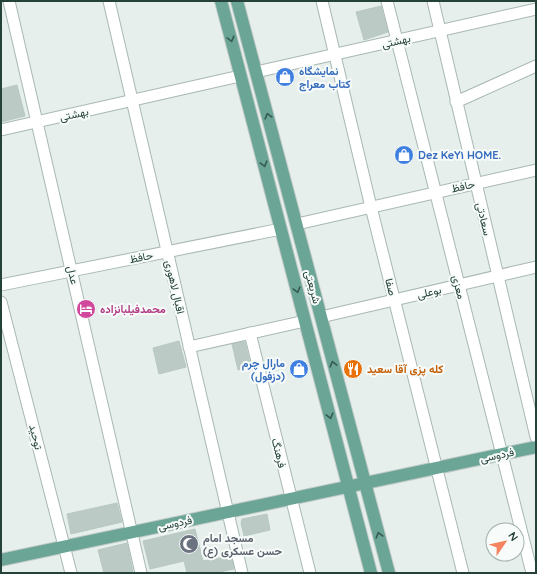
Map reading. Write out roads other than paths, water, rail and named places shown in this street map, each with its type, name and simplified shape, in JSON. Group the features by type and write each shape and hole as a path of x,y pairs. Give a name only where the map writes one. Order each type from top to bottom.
{"main road":[{"name":"شریعتی","path":"221,1 371,573"},
{"name":"شریعتی","path":"237,1 389,573"},
{"name":"فردوسی","path":"1,560 536,447"}],"street":[{"name":"عدل","path":"9,1 141,573"},
{"name":"اقبال لاهوری","path":"109,1 242,573"},
{"name":"صفا","path":"322,1 371,207 462,573"},
{"name":"معزی","path":"387,1 532,573"},
{"name":"سعادتی","path":"432,1 536,437"},
{"name":"بهشتی","path":"256,72 536,9"},
{"path":"456,102 536,66"},
{"name":"بهشتی","path":"1,130 240,76"},
{"name":"حافظ","path":"297,224 536,170"},
{"name":"حافظ","path":"1,285 281,229"},
{"name":"بوعلی","path":"321,318 536,268"},
{"name":"توحید","path":"1,302 71,573"},
{"path":"190,347 305,321"},
{"name":"فرهنگ","path":"250,333 290,498 310,573"}],"place":[{"name":"نمایشگاه کتاب معراج","path":"285,77"},
{"name":"Dez KeY۱ HOME.","path":"404,155"},
{"name":"محمدفيلبانزاده","path":"86,309"},
{"name":"مارال چرم (دزفول)","path":"299,369"},
{"name":"کله پزی آقا سعید","path":"353,369"},
{"name":"مسجد امام حسن عسکری (ع)","path":"189,544"}]}
